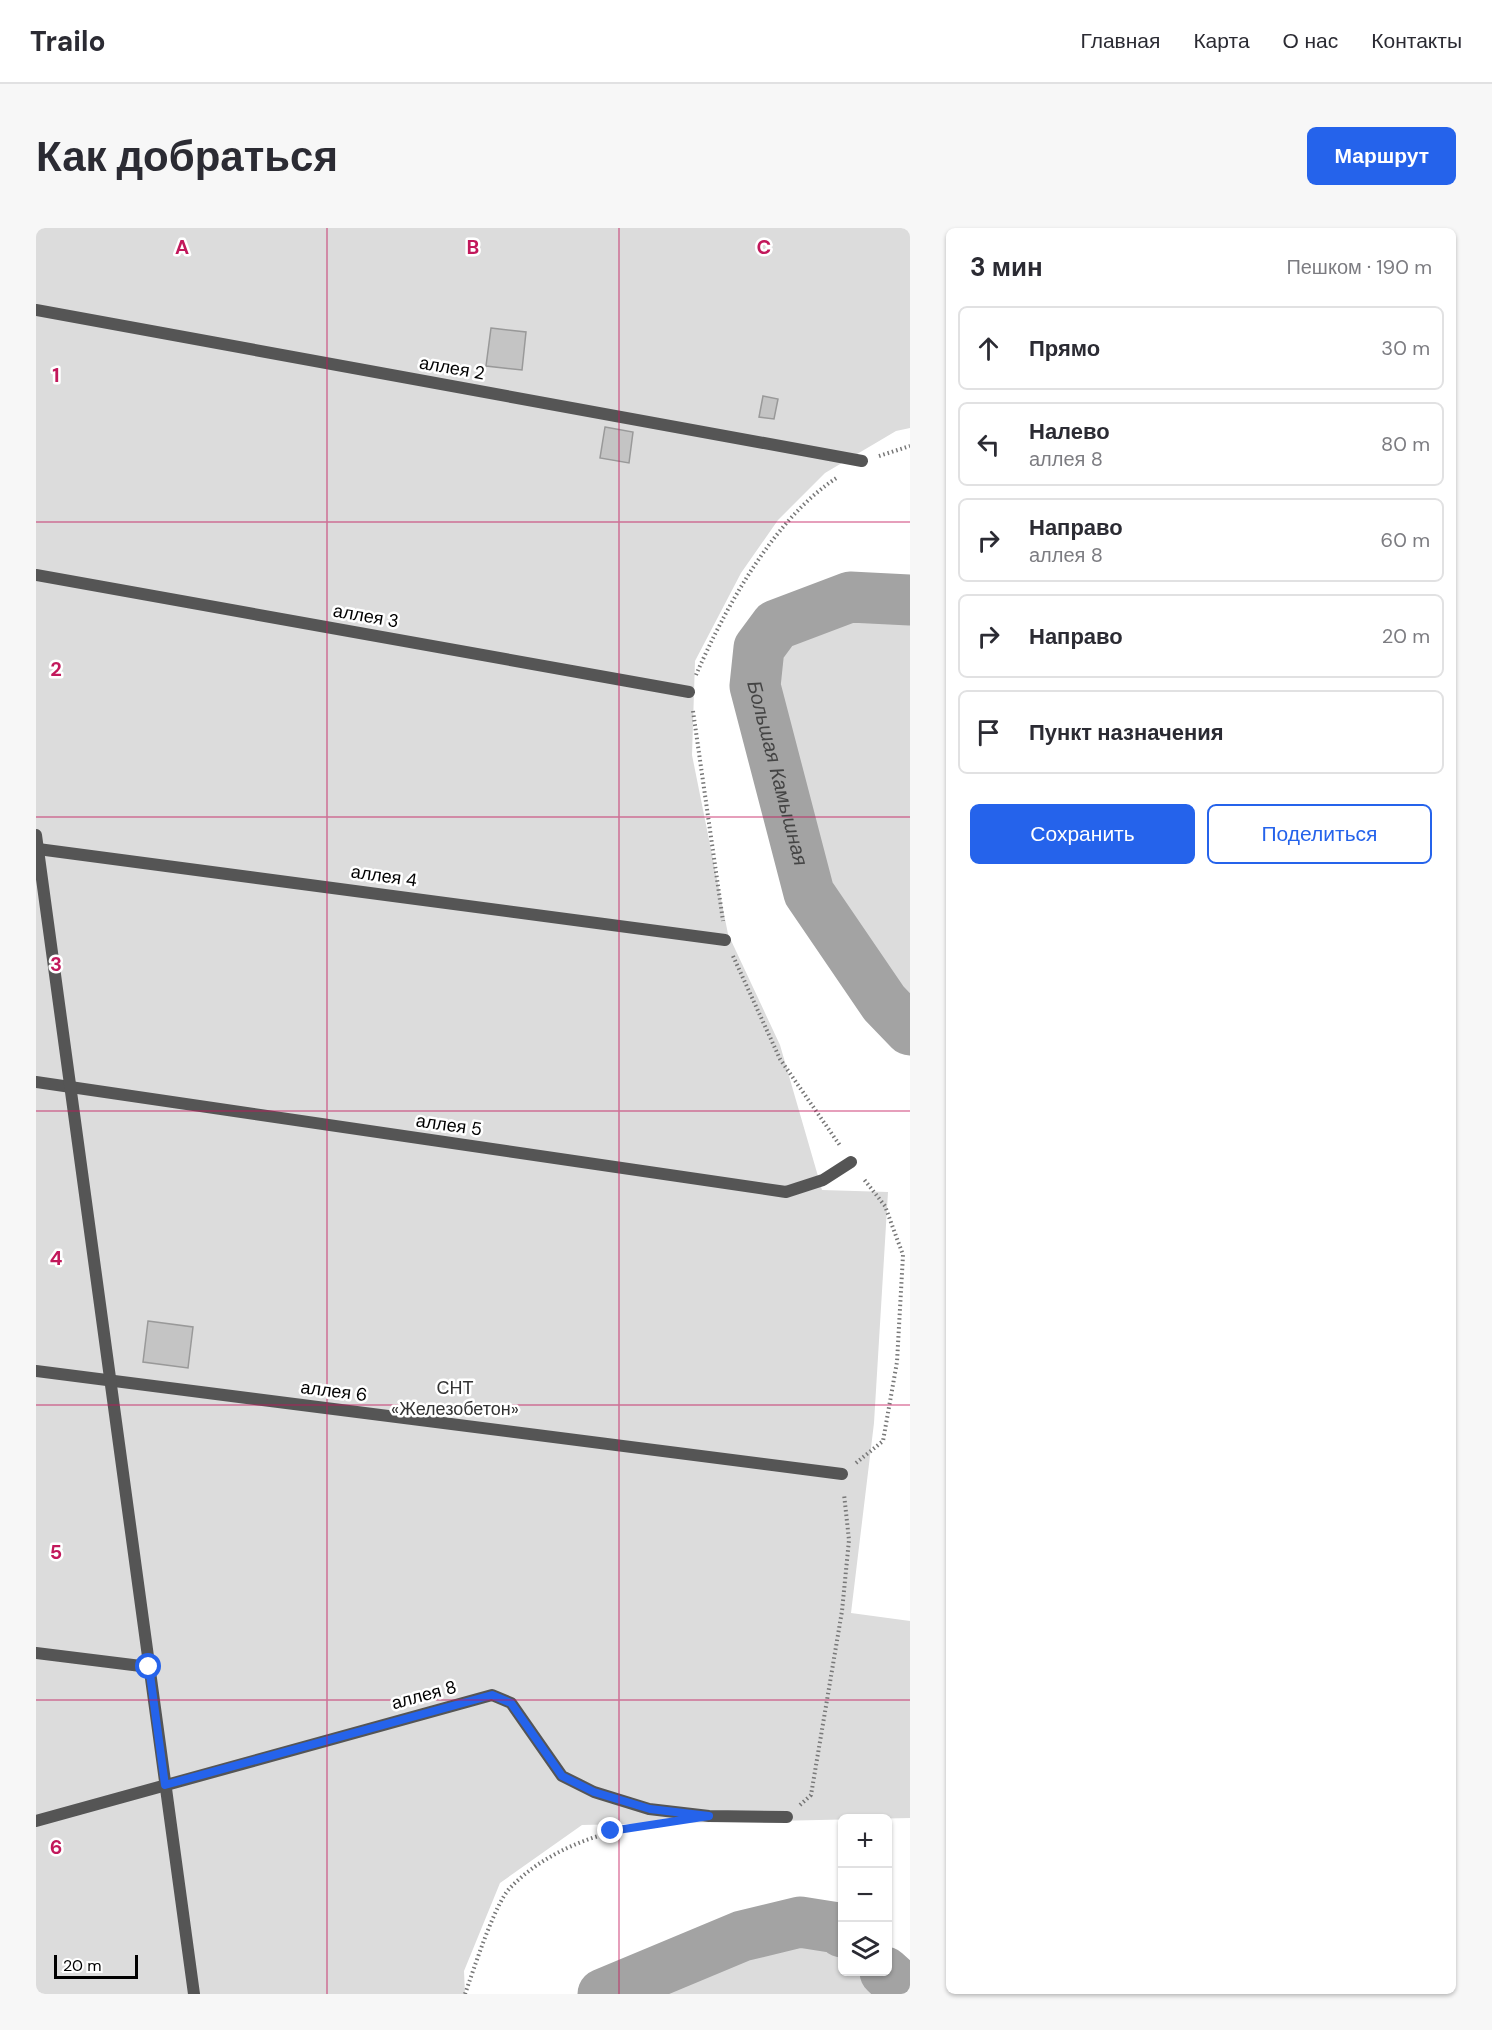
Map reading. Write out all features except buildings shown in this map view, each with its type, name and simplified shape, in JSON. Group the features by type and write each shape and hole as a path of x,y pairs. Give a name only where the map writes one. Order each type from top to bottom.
{"street":[{"name":"аллея 2","path":"36,310 862,461"},
{"name":"аллея 3","path":"36,575 689,692"},
{"path":"36,835 194,1994"},
{"name":"аллея 4","path":"38,849 725,940"},
{"name":"аллея 5","path":"36,1082 786,1192 823,1180 851,1162"},
{"name":"аллея 6","path":"36,1371 842,1474"},
{"path":"36,1653 149,1667"},
{"name":"аллея 8","path":"36,1821 492,1695 511,1703 562,1776 594,1792 650,1809 709,1816 787,1817"}],"path":[{"path":"787,1817 811,1795 842,1611 849,1540 842,1474 883,1441 897,1362 903,1255 885,1206 851,1162 780,1059 725,940 689,692 711,641 740,587 789,520 824,485 862,461 910,446"},
{"path":"465,1994 489,1930 509,1889 554,1854 611,1831 644,1826"}],"green space":[{"name":"СНТ «Железобетон»","path":"36,228 910,228 910,428 896,431 825,473 778,520 741,573 695,661 692,755 728,934 780,1045 822,1190 888,1192 874,1423 851,1613 910,1621 910,1818 892,1818 892,1814 838,1814 838,1820 582,1825 500,1883 464,1971 465,1994 36,1994"},
{"path":"850,597 910,600 910,1030 884,1003 809,893 755,686 759,648 776,625"},
{"path":"800,1923 838,1928 838,1976 889,1976 909,1994 603,1994 742,1936"}],"waterway":[{"name":"Большая Камышная","path":"910,600 850,597 776,625 759,648 755,686 809,893 884,1003 910,1030"},
{"name":"Большая Камышная","path":"603,1994 742,1936 800,1922 838,1928"},
{"name":"Большая Камышная","path":"889,1976 909,1994"}],"route":[{"path":"149,1667 165,1785 492,1695 511,1703 562,1776 594,1792 650,1809 709,1816 611,1831"}]}
